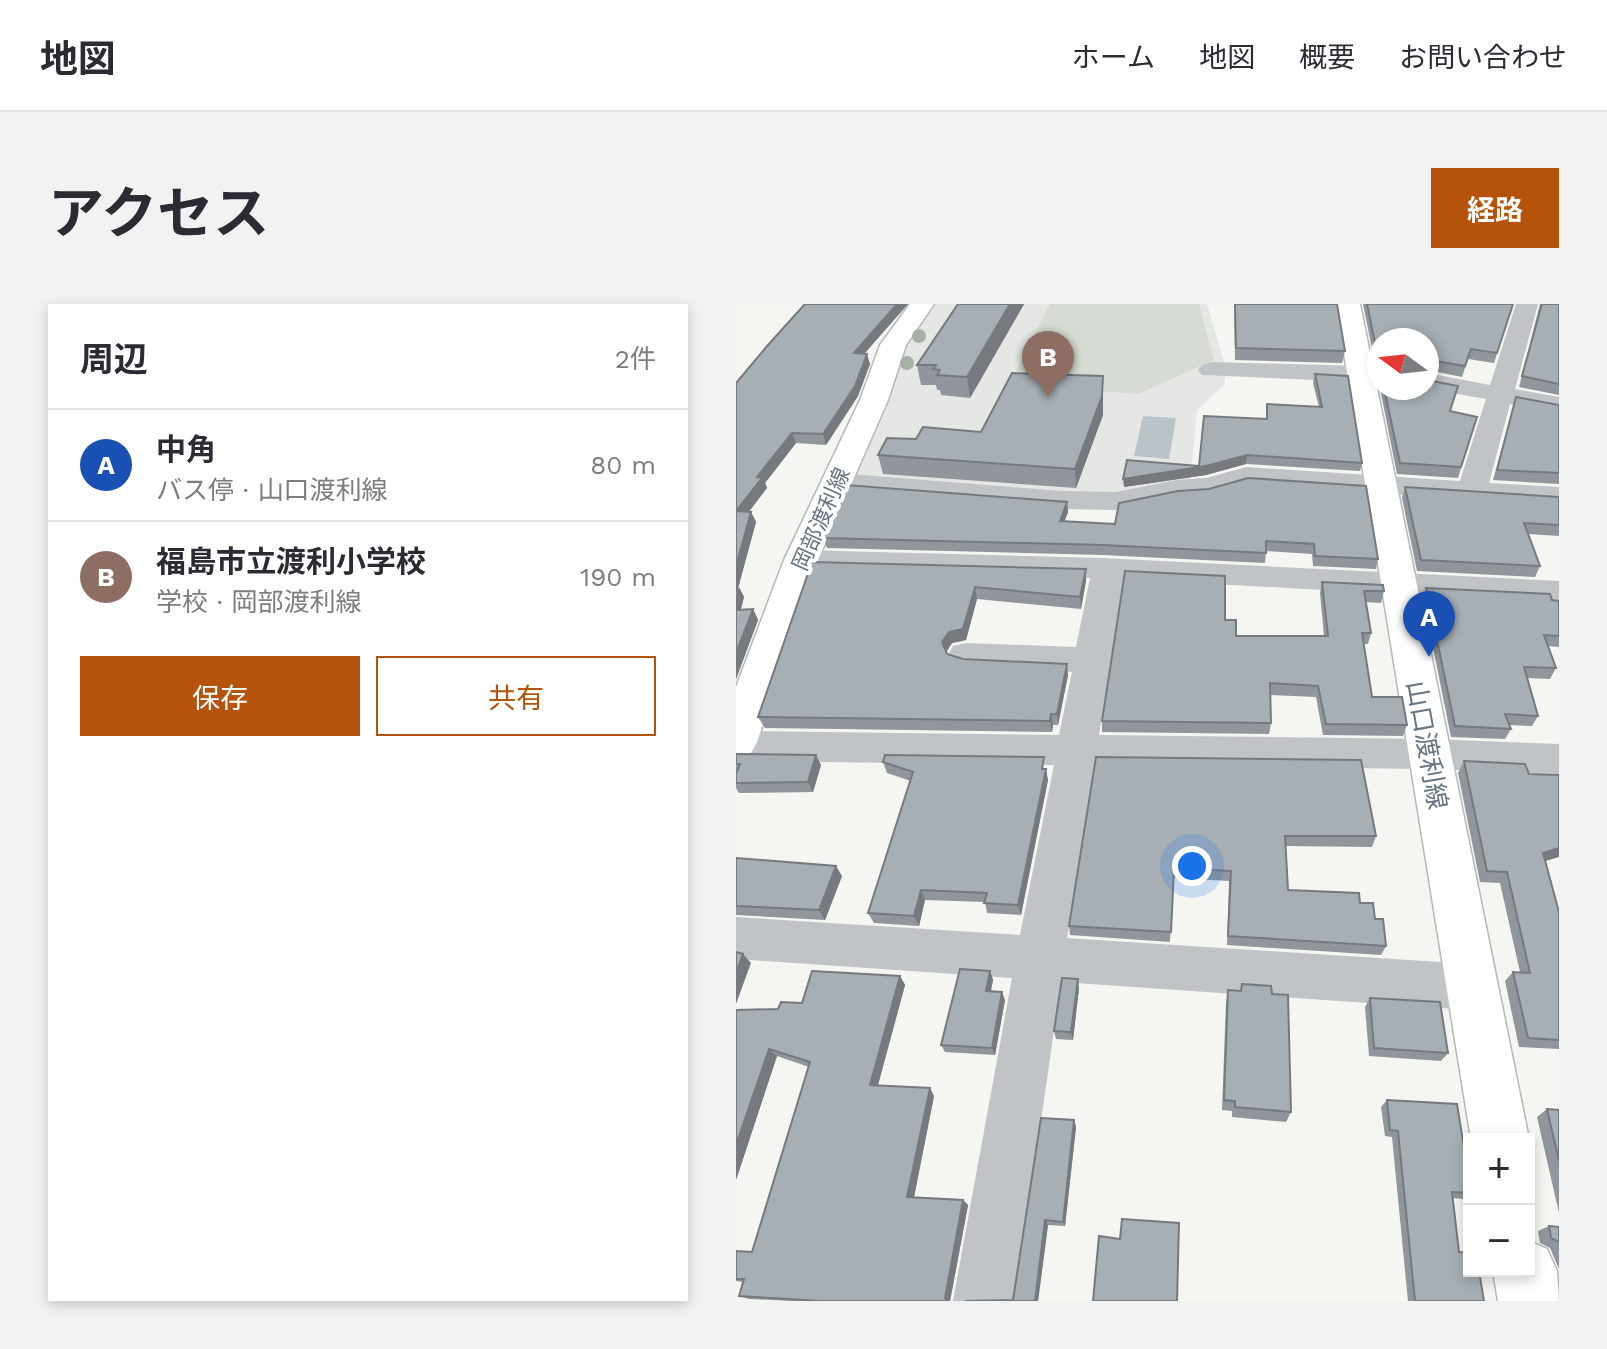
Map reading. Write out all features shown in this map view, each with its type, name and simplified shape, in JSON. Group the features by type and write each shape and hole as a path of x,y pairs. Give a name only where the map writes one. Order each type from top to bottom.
{"main road":[{"name":"岡部渡利線","path":"736,744 801,560 874,400 893,345 922,304"},
{"name":"山口渡利線","path":"1348,304 1366,371 1398,584 1499,1133"},
{"path":"1526,1277 1530,1301"}],"street":[{"path":"1472,489 1527,304"},
{"path":"1211,370 1366,371"},
{"path":"1439,383 1559,405"},
{"path":"837,482 1062,500 1116,501 1177,489 1208,487 1246,476 1559,496"},
{"path":"801,560 1108,569 1559,592"},
{"path":"984,1301 1108,569"},
{"path":"966,655 1092,660"},
{"path":"736,744 1428,754 1559,759"},
{"path":"736,938 1471,987"}],"shaded area":[{"path":"935,304 1207,304 1225,365 1225,384 1197,410 1190,484 1108,495 851,481 899,362 917,326"},
{"path":"1050,304 1199,304 1214,360 1138,394 1009,384"},
{"path":"1143,416 1176,418 1169,459 1134,456"}],"building":[{"path":"805,304 897,304 854,353 867,354 855,386 823,434 792,433 757,477 762,478 736,511 736,383"},
{"path":"958,304 1010,304 967,377 937,375 940,370 933,369 936,365 917,365"},
{"path":"1235,304 1337,304 1345,351 1236,348"},
{"path":"1367,304 1513,304 1497,353 1471,349 1465,366 1439,362 1439,328 1372,328"},
{"path":"1542,304 1559,304 1559,384 1522,376"},
{"path":"1012,373 1103,376 1102,396 1075,469 878,455 887,438 916,439 923,427 981,432"},
{"path":"1315,374 1348,376 1362,463 1247,455 1206,466 1123,479 1127,460 1199,466 1204,416 1267,419 1267,404 1322,407"},
{"path":"1439,382 1458,386 1450,411 1477,417 1461,467 1400,463 1387,400 1439,400"},
{"path":"1516,397 1559,405 1559,473 1497,470"},
{"path":"1248,478 1366,486 1378,559 1315,556 1314,544 1266,541 1266,553 1102,545 823,538 846,485 1067,502 1060,521 1115,524 1119,503 1178,491 1209,489"},
{"path":"1405,487 1559,497 1559,525 1524,523 1540,566 1421,560"},
{"path":"736,511 751,512 736,566"},
{"path":"812,562 1086,569 1080,597 975,587 963,629 949,632 942,642 947,654 963,659 1067,664 1057,714 1051,714 1050,721 758,717"},
{"path":"1125,571 1225,576 1225,620 1236,620 1236,636 1328,636 1322,582 1383,585 1384,591 1364,591 1371,633 1362,633 1372,697 1402,697 1407,725 1326,724 1318,686 1270,683 1271,723 1102,721"},
{"path":"1426,588 1550,594 1552,600 1559,601 1559,636 1544,635 1556,668 1524,667 1538,716 1505,714 1511,729 1455,726"},
{"path":"753,609 736,653 736,610"},
{"path":"736,754 816,755 808,782 736,783 740,764 736,764"},
{"path":"885,755 1044,757 1042,769 1046,769 1018,905 984,903 987,893 921,890 914,916 868,913 913,772 883,762"},
{"path":"1096,757 1361,760 1376,836 1285,836 1288,890 1359,893 1360,903 1373,903 1375,919 1383,919 1386,946 1228,936 1231,871 1174,868 1171,932 1069,926"},
{"path":"1464,761 1525,764 1529,774 1559,775 1559,848 1543,853 1559,912 1559,1040 1528,1038 1513,972 1530,973 1507,872 1487,871"},
{"path":"736,858 836,866 819,910 736,906"},
{"path":"736,952 743,954 736,973"},
{"path":"960,969 990,971 986,991 1002,992 992,1048 941,1045"},
{"path":"812,971 900,976 870,1085 930,1088 907,1197 963,1200 945,1298 948,1301 821,1301 739,1296 744,1279 736,1279 736,1251 752,1252 810,1062 769,1049 736,1145 736,1010 778,1009 781,1002 802,1003"},
{"path":"1062,978 1078,979 1071,1032 1054,1031"},
{"path":"1242,984 1271,986 1272,994 1288,995 1291,1112 1235,1107 1235,1101 1224,1100 1228,990 1241,991"},
{"path":"1370,998 1440,1002 1448,1053 1374,1048"},
{"path":"1387,1100 1457,1104 1463,1141 1463,1193 1452,1192 1459,1252 1463,1252 1463,1277 1480,1277 1484,1301 1415,1301 1398,1131 1390,1130"},
{"path":"1547,1109 1559,1110 1559,1161"},
{"path":"1041,1118 1074,1120 1063,1222 1045,1220 1035,1301 965,1301 1013,1300"},
{"path":"1122,1219 1179,1223 1177,1301 1093,1301 1099,1236 1120,1239"},
{"path":"1549,1226 1559,1227 1559,1242 1551,1238"}],"place":[{"name":"福島市立渡利小学校","path":"1048,397"},
{"name":"中角","path":"1429,657"}]}
